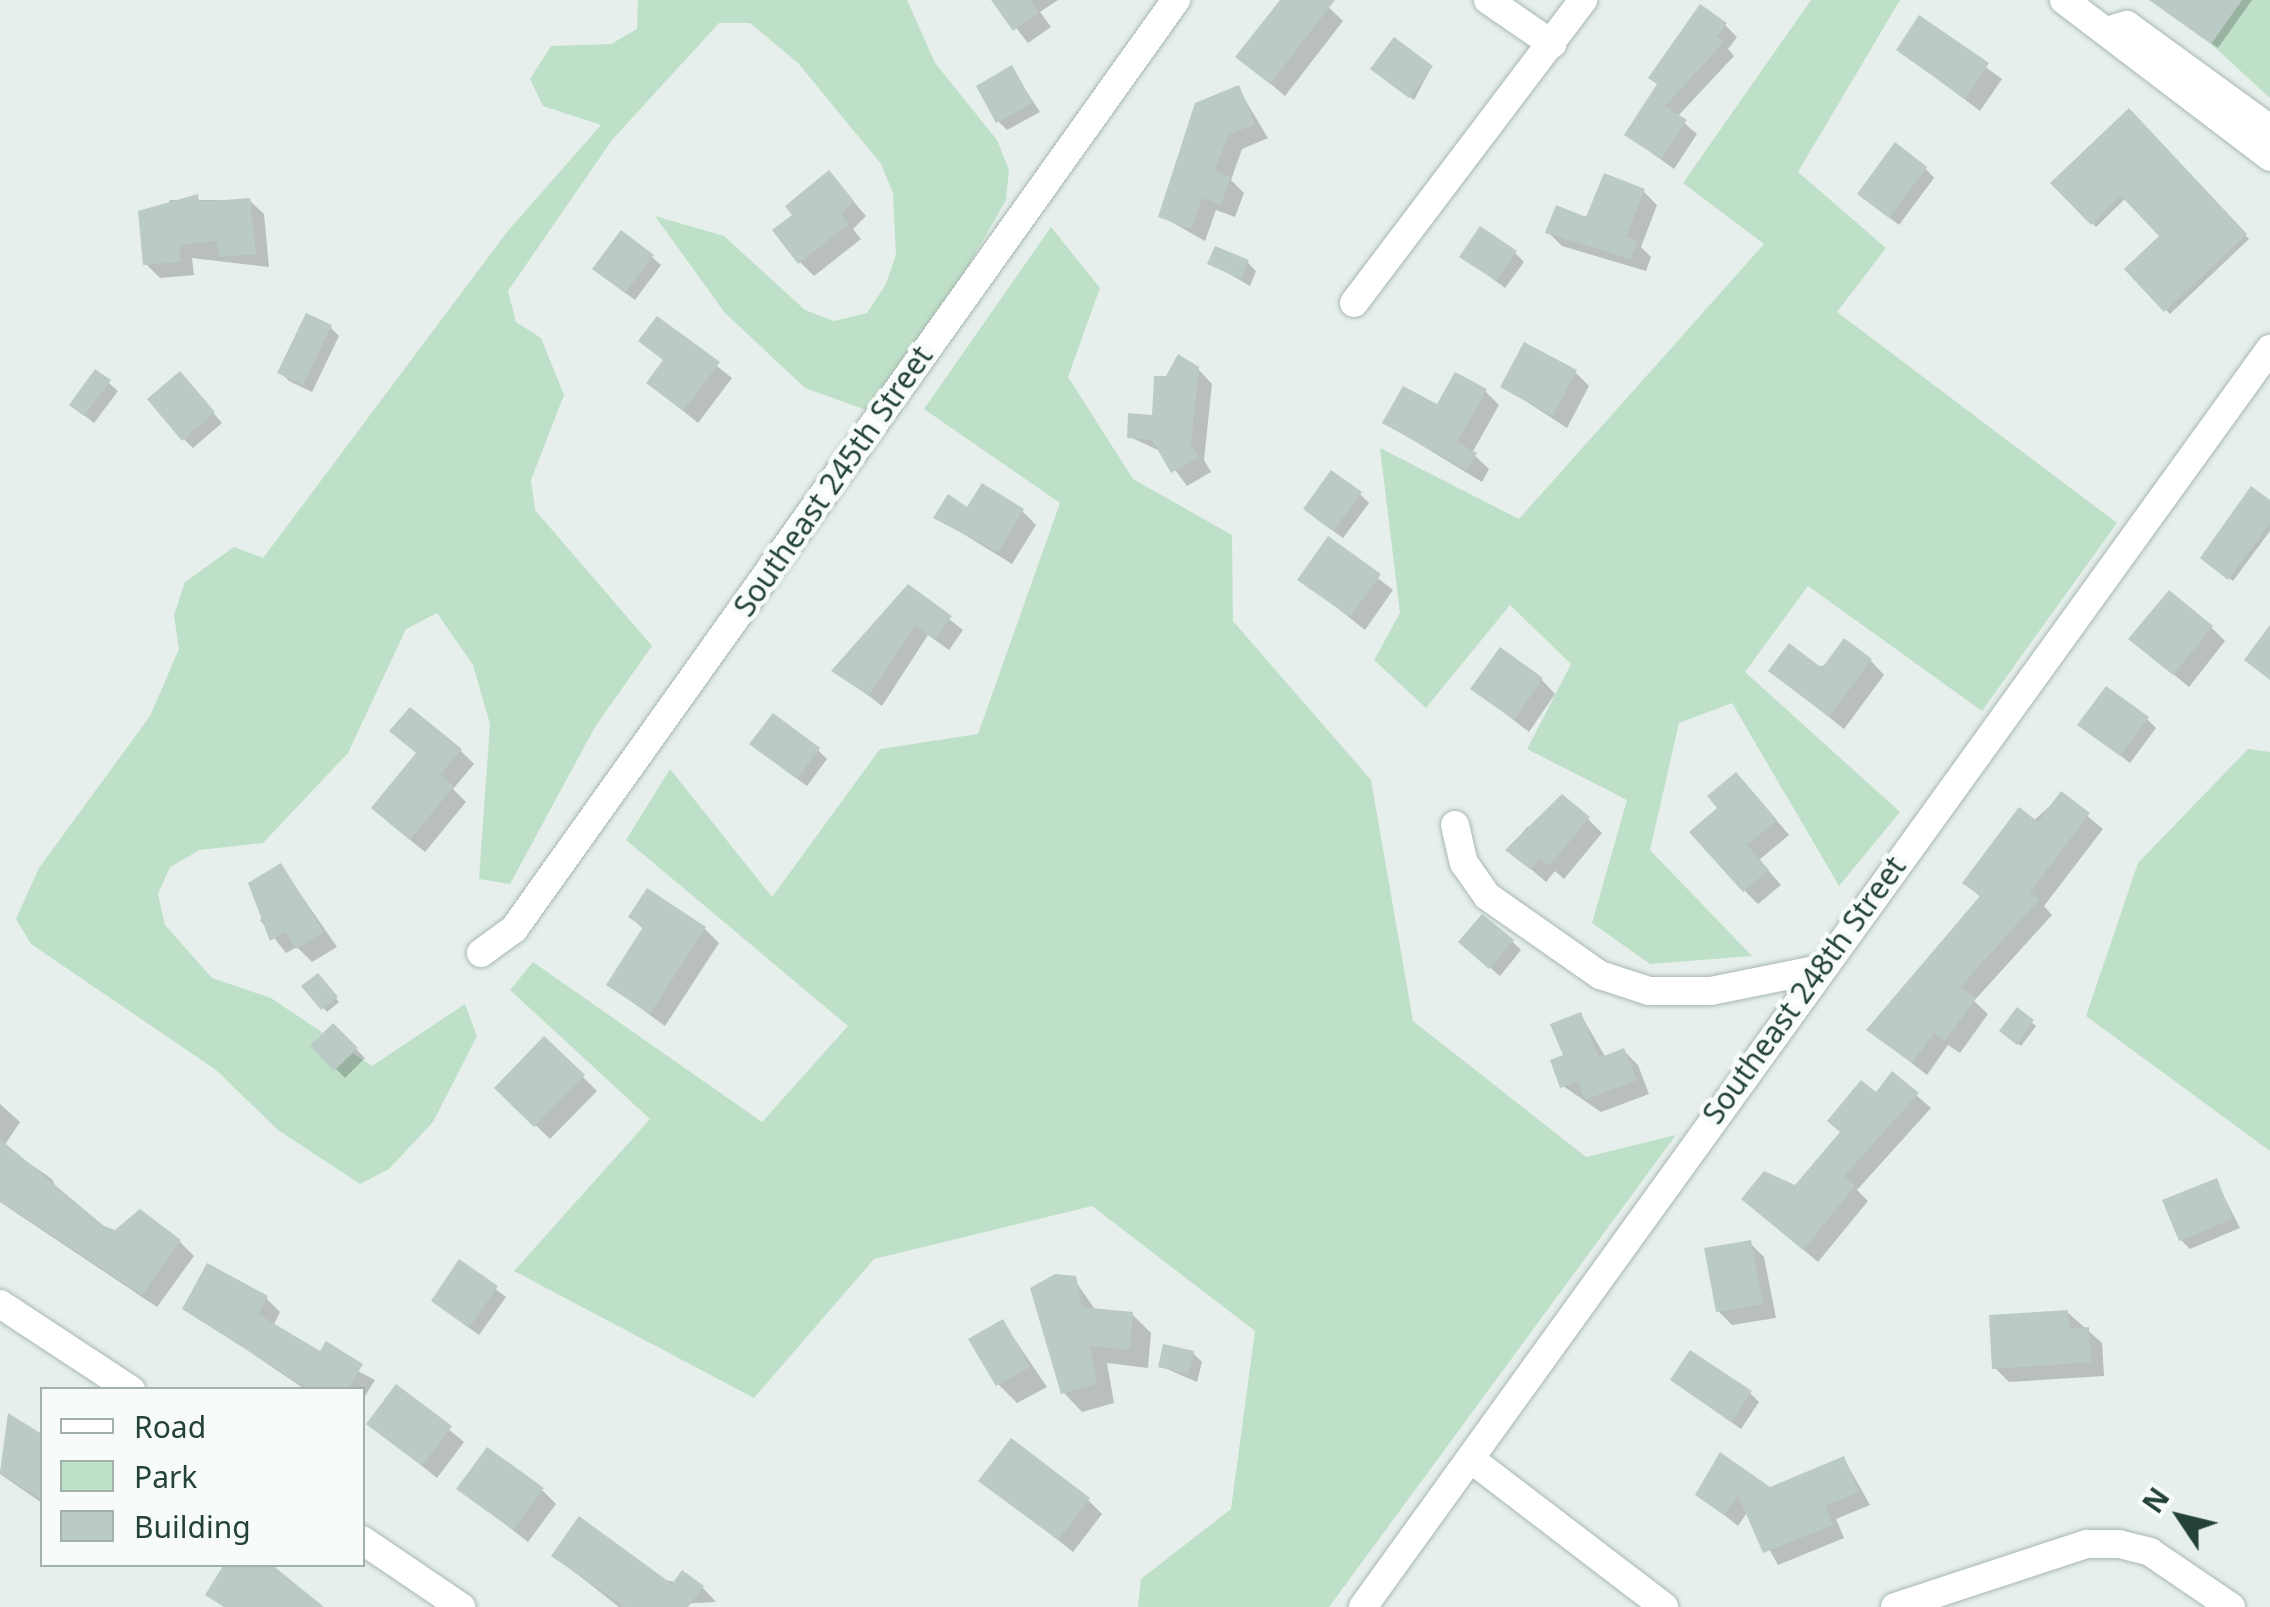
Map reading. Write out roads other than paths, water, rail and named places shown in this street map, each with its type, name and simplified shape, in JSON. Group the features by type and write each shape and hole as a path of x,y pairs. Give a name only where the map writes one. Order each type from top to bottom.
{"street":[{"name":"Southeast 245th Street","path":"481,952 514,929 1176,0"},
{"path":"1488,0 1552,44"},
{"path":"1354,303 1583,0"},
{"path":"2064,0 2107,30 2110,43 2270,157"},
{"path":"2107,30 2127,25 2270,129"},
{"name":"Southeast 248th Street","path":"2248,376 2270,332"},
{"name":"Southeast 248th Street","path":"1363,1607 1472,1460 1815,970 2152,520 2270,349"},
{"path":"1454,825 1464,864 1488,896 1600,975 1649,992 1710,991 1815,970"},
{"path":"0,1304 126,1387"},
{"path":"1472,1460 1664,1607"},
{"path":"365,1542 460,1607"},
{"path":"1895,1607 2104,1544 2150,1552 2231,1607"}]}
